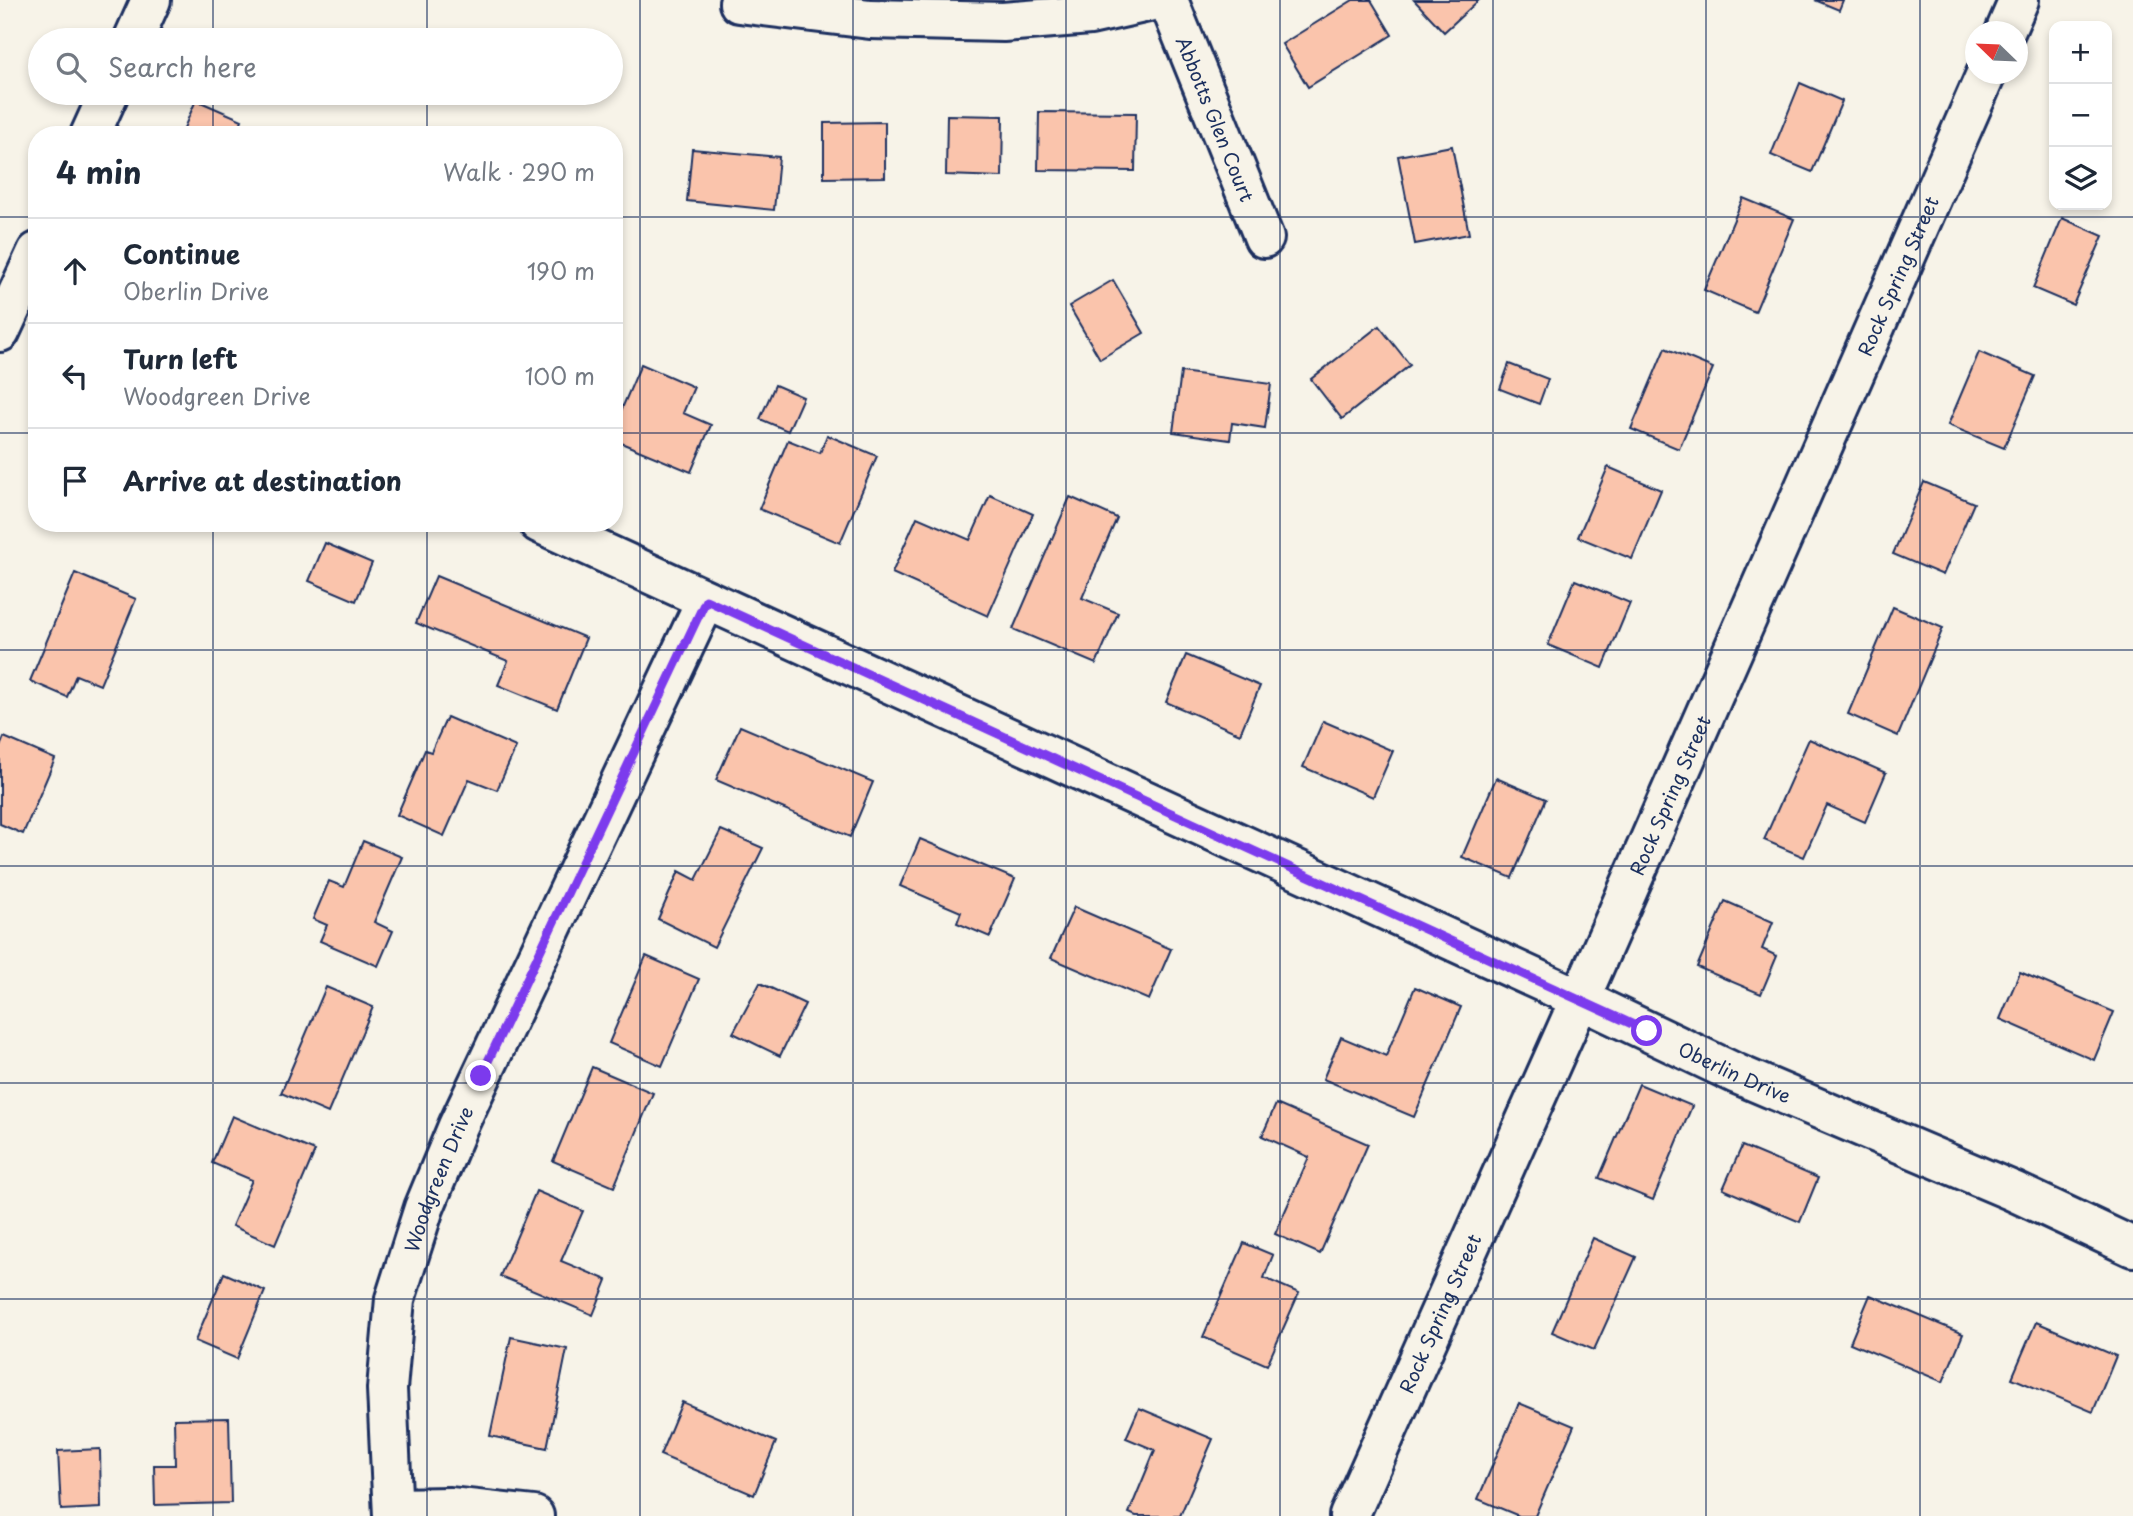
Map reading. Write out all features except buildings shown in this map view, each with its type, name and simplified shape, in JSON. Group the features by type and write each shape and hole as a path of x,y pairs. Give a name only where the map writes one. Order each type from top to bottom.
{"street":[{"path":"138,28 151,0"},
{"path":"739,3 870,19 1003,22 1090,15 1157,0"},
{"name":"Abbotts Glen Court","path":"1168,0 1264,238"},
{"path":"2010,21 2019,0"},
{"name":"Rock Spring Street","path":"1349,1516 1580,999 1982,84"},
{"path":"94,126 104,105"},
{"path":"0,332 28,268"},
{"name":"Oberlin Drive","path":"559,532 1580,999 1737,1074 2012,1191 2133,1247"},
{"name":"Woodgreen Drive","path":"393,1512 387,1389 396,1299 425,1208 458,1126 706,600"},
{"path":"393,1512 450,1507 534,1516"}],"route":[{"path":"481,1076 706,600 1647,1031"}]}
